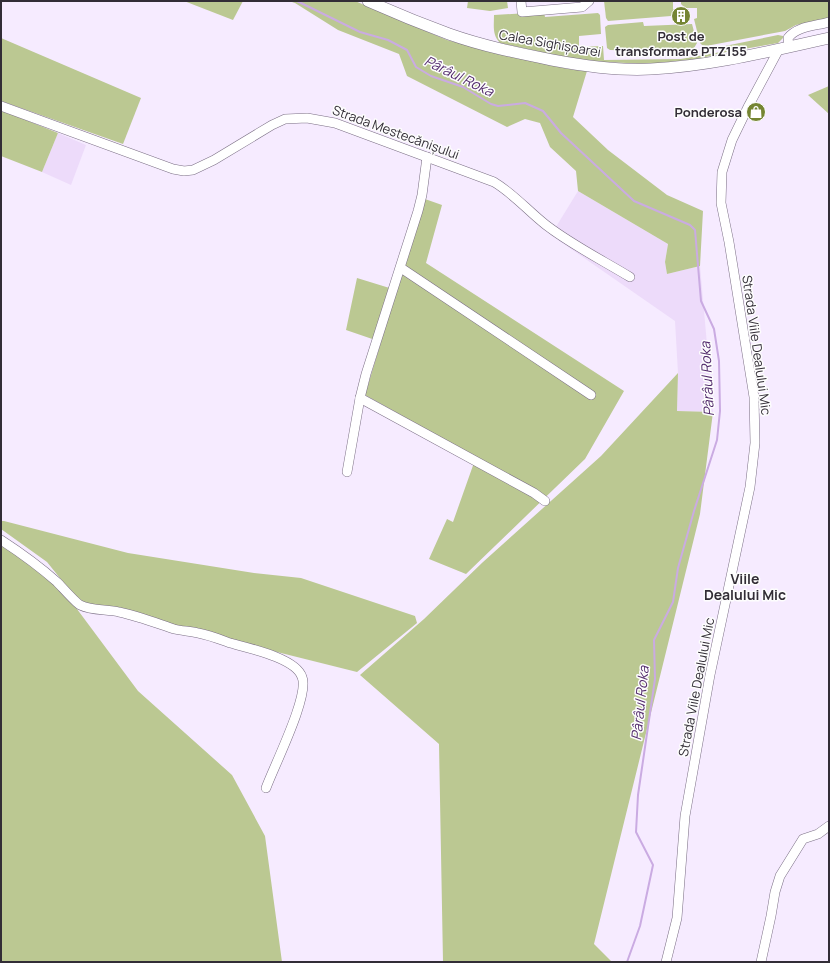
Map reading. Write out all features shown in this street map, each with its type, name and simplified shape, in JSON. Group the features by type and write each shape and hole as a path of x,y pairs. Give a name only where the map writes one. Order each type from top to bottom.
{"main road":[{"name":"Calea Sighișoarei","path":"368,1 458,37 517,53 578,64 606,67 650,69 699,64 829,38"}],"street":[{"path":"521,1 522,12 582,7 589,1"},
{"name":"Strada Viile Dealului Mic","path":"666,962 678,918 687,809 710,675 750,487 755,443 754,397 729,242 721,202 722,172 732,140 749,105 784,48 788,38 792,33 799,30 829,22"},
{"name":"Strada Mestecănișului","path":"1,106 173,169 184,171 193,170 214,160 262,130 285,119 318,120 335,123 494,182 505,188 546,225 560,235 630,277"},
{"path":"347,472 360,398 366,374 401,268 422,195 427,157"},
{"path":"401,268 591,395"},
{"path":"360,398 527,489 545,501"},
{"path":"1,540 36,563 79,604 87,608 118,612 136,616 176,629 197,632 256,650 287,662 295,667 302,675 304,684 303,694 266,788"},
{"path":"761,962 775,892 780,876 803,839 818,834 829,826"}],"shaded area":[{"path":"58,133 86,145 71,185 42,172"},
{"path":"578,191 668,244 665,262 667,274 700,266 713,412 677,411 678,373 675,321 551,235"}],"green space":[{"path":"184,1 243,1 233,20"},
{"path":"289,1 355,1 447,40 517,58 569,69 587,71 573,117 608,150 667,195 703,211 700,266 667,274 665,262 668,244 578,191 576,171 550,147 540,123 525,119 507,127 407,76 399,54 338,30 295,3"},
{"path":"468,1 507,1 508,8 490,11 467,8"},
{"path":"604,1 673,1 673,14 671,16 608,21 606,18"},
{"path":"681,1 829,1 829,18 796,25 785,31 706,46 700,43 694,19 697,18 697,8 685,8 681,4"},
{"path":"544,12 545,17 598,13 600,15 601,34 579,36 579,47 603,46 604,60 681,59 721,52 720,47 778,35 783,36 783,38 778,43 721,53 699,59 649,64 572,59 500,43 497,40 494,30 494,15"},
{"path":"643,22 644,26 692,24 697,43 694,48 652,51 610,50 607,48 605,27 608,25"},
{"path":"1,38 141,98 123,144 1,101"},
{"path":"829,86 829,114 808,95"},
{"path":"1,110 58,133 42,172 1,156"},
{"path":"425,199 442,205 426,263 624,391 585,459 466,574 429,559 447,519 453,522 476,457 365,395 381,342 346,330 357,278 396,290"},
{"path":"678,373 677,411 713,412 700,514 594,944 612,962 443,962 439,744 360,675 424,619 483,562 601,456"},
{"path":"1,521 128,553 254,573 301,578 415,616 417,623 357,672 80,603 47,562 1,529"},
{"path":"1,544 38,569 74,605 138,691 232,775 265,836 282,962 1,962"}],"waterway":[{"name":"Pârâul Roka","path":"297,1 360,32 388,40 407,50 416,67 431,76 463,87 491,104 498,106 525,103 543,111 561,133 634,201 690,225 695,230 701,301 714,329 719,361 720,411 717,440 694,511 678,568 673,602 654,640 655,679 638,795 636,832 653,865 640,926 627,962"}],"place":[{"name":"Post de transformare PTZ155","path":"681,16"},
{"name":"Ponderosa","path":"756,112"}],"district":[{"name":"Viile Dealului Mic","path":"745,588"}]}
